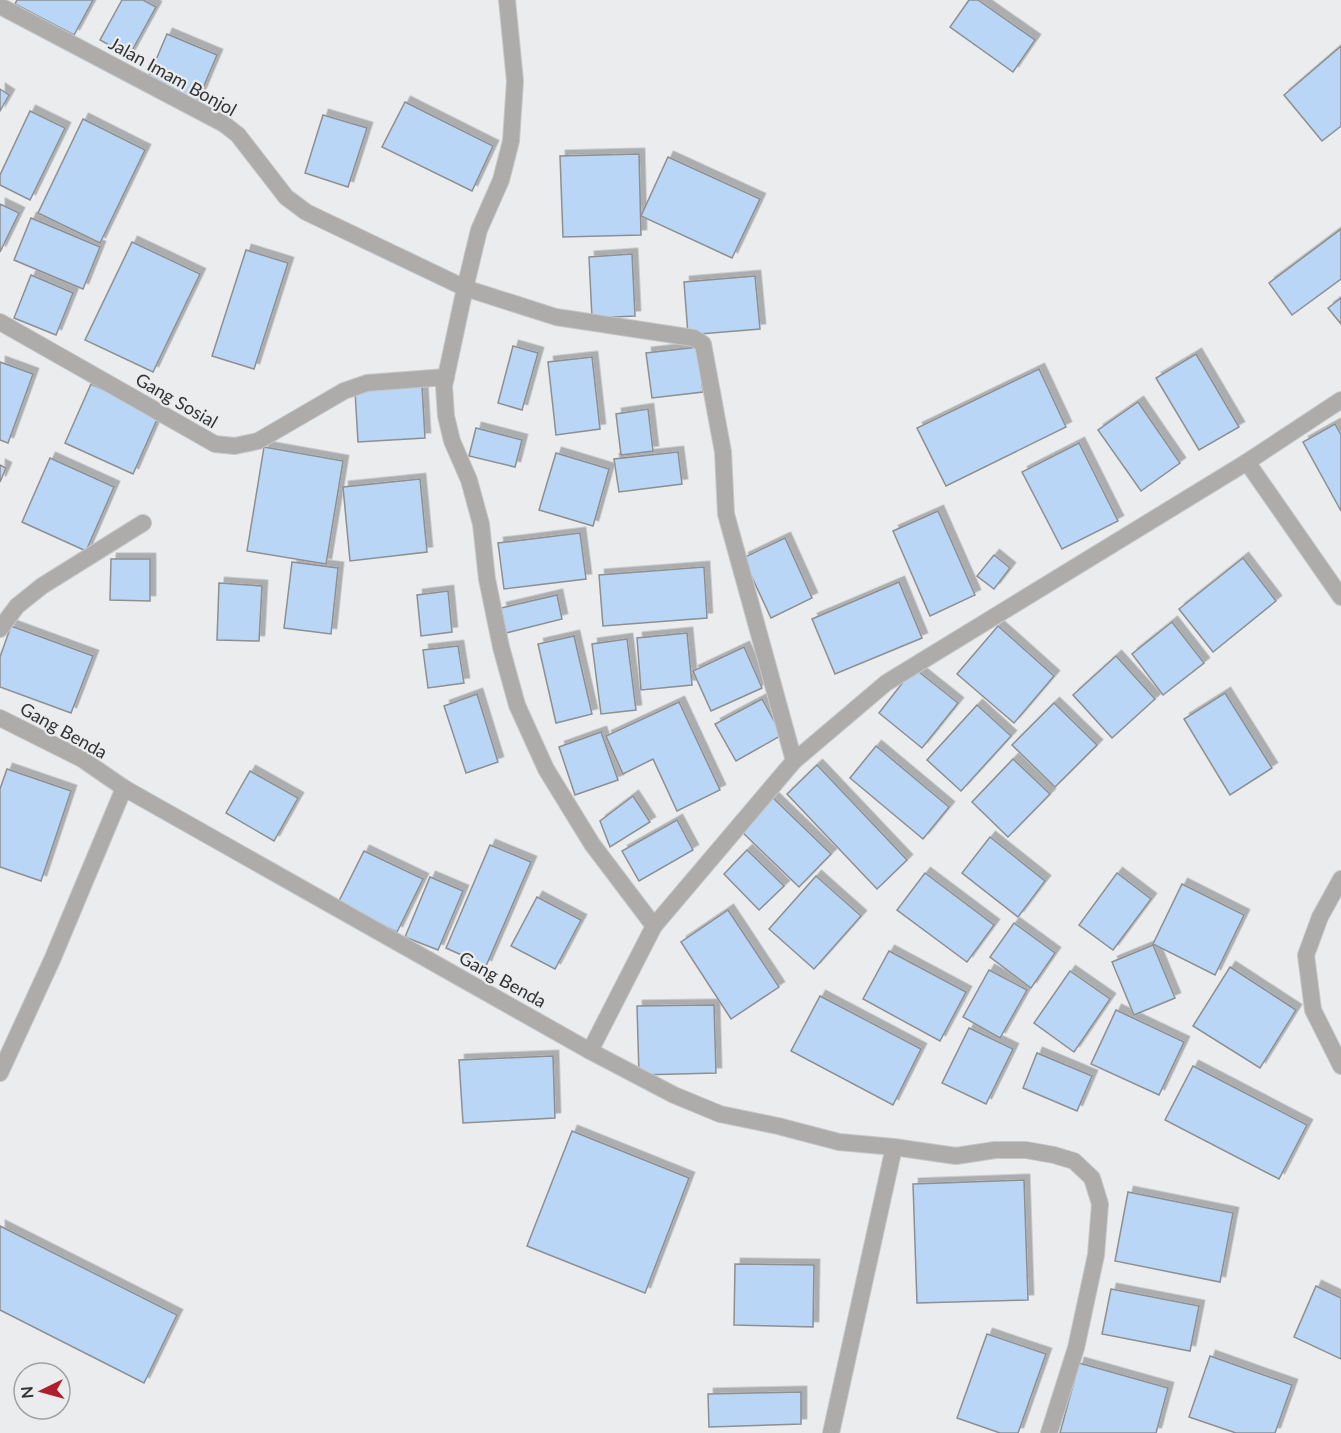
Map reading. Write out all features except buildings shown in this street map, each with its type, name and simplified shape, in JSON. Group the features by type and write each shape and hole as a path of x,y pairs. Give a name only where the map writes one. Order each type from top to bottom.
{"street":[{"path":"507,0 515,81 511,141 501,180 479,230 465,288 444,386 446,416 452,441 468,480 481,524 489,591 517,705 546,769 592,844 654,926"},
{"name":"Jalan Imam Bonjol","path":"0,6 224,124 238,135 286,197 306,212 465,288 556,317 694,338 703,344 723,452 726,514 794,761"},
{"name":"Gang Sosial","path":"0,322 215,444 235,446 258,441 344,391 367,383 446,376"},
{"path":"590,1051 654,926 794,761 886,683 1247,462 1341,400"},
{"path":"1247,462 1341,597"},
{"path":"0,629 17,606 42,586 143,523"},
{"name":"Gang Benda","path":"0,718 82,759 124,788 590,1051 675,1095 720,1114 839,1142 956,1156 995,1150 1026,1150 1074,1161 1092,1178 1100,1204 1096,1255 1073,1359 1049,1433"},
{"path":"0,1074 52,960 124,788"},
{"path":"1341,879 1320,917 1306,955 1313,1010 1341,1066"},
{"path":"831,1433 894,1147"}]}
